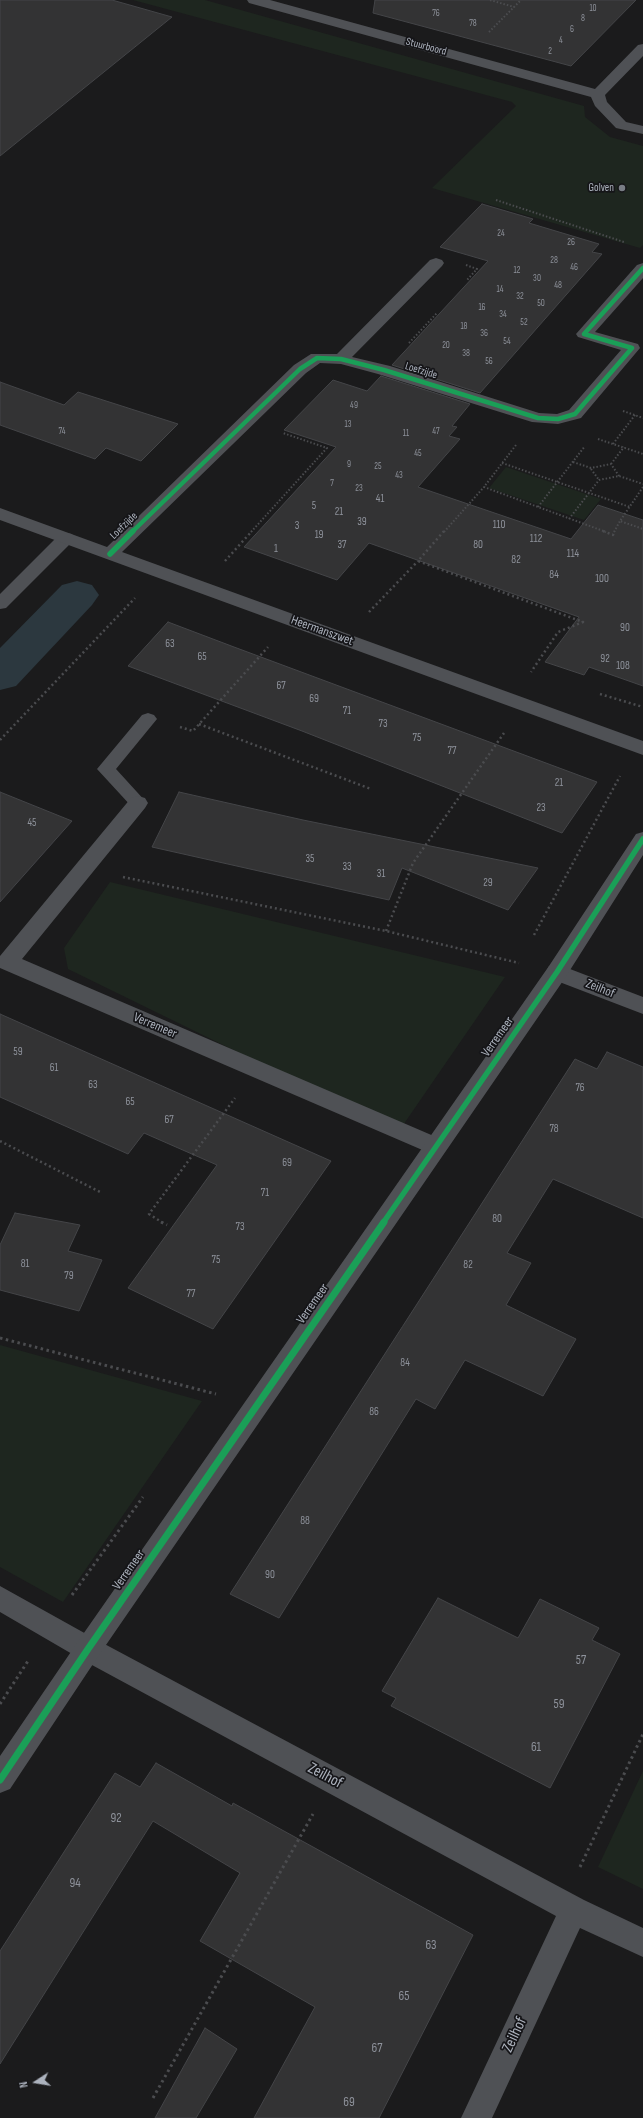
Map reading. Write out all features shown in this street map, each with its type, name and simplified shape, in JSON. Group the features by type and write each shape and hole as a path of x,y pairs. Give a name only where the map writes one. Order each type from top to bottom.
{"street":[{"name":"Stuurboord","path":"254,0 598,94"},
{"path":"643,48 598,94 600,103 612,118 621,124 643,130"},
{"path":"341,359 436,263"},
{"name":"Loefzijde","path":"110,554 300,369 317,358 341,359 384,370 538,418 558,419 575,414 632,348 584,334 643,268"},
{"name":"Heermanszwet","path":"0,514 159,573 640,746"},
{"name":"Verremeer","path":"138,803 8,962 435,1146"},
{"name":"Verremeer","path":"0,1780 256,1405 557,972 643,839"},
{"name":"Zeilhof","path":"557,972 643,1006"},
{"path":"0,1598 88,1649"},
{"name":"Zeilhof","path":"88,1649 569,1906 643,1943"},
{"name":"Zeilhof","path":"476,2118 569,1906"}],"lane":[{"path":"0,604 66,538"},
{"name":"Verremeer","path":"138,803 106,770 148,719"}],"path":[{"path":"490,0 514,7"},
{"path":"462,57 521,0"},
{"path":"496,200 628,244"},
{"path":"621,410 643,418"},
{"path":"613,444 635,415"},
{"path":"344,639 418,561 484,486 538,418"},
{"path":"202,588 232,552 327,448 247,421"},
{"path":"538,507 586,445"},
{"path":"573,462 591,468 611,464 624,448"},
{"path":"502,463 630,507"},
{"path":"611,464 619,476"},
{"path":"591,468 599,480"},
{"path":"569,519 599,480 619,476 643,484"},
{"path":"484,486 613,535 620,521 643,487"},
{"path":"620,521 643,529"},
{"path":"386,931 413,863 517,702 558,632 583,622 418,561"},
{"path":"0,740 159,573"},
{"path":"148,719 193,731 292,620"},
{"path":"199,724 371,789"},
{"path":"531,942 640,746"},
{"path":"84,869 386,931 557,972"},
{"path":"515,970 523,956"},
{"path":"167,1225 149,1214 257,1070"},
{"path":"0,1141 100,1192"},
{"path":"0,1338 256,1405"},
{"path":"212,1401 221,1388"},
{"path":"0,1704 50,1626 147,1491"},
{"path":"569,1906 643,1734"},
{"path":"153,2098 332,1780"}],"shaded area":[{"path":"133,0 205,0 584,106 585,117 610,137 643,146 643,245 640,248 432,188 516,106 512,102"},
{"path":"506,467 601,499 584,520 489,488"},
{"path":"57,595 82,599 0,683 0,653"},
{"path":"110,882 505,977 399,1131 68,969 64,948"},
{"path":"0,1345 202,1401 63,1602 0,1567"},
{"path":"643,1771 643,1889 598,1867"}],"building":[{"path":"0,0 112,0 172,17 0,156"},
{"path":"375,0 636,0 571,66 373,13"},
{"path":"482,204 533,219 529,223 599,244 592,252 602,254 480,393 392,365 488,261 440,247"},
{"path":"381,376 470,404 452,426 457,427 449,436 460,439 418,487 571,539 598,505 643,520 643,686 589,667 584,675 545,662 579,617 369,543 337,580 244,547 336,447 284,430 333,380 367,391"},
{"path":"0,382 64,405 78,392 178,424 141,461 106,448 95,459 0,425"},
{"path":"168,622 597,782 562,833 302,731 128,666"},
{"path":"0,792 72,821 0,902"},
{"path":"179,792 303,820 538,868 508,910 402,868 389,900 152,847"},
{"path":"0,1014 331,1161 213,1329 128,1288 217,1165 144,1133 128,1154 0,1097"},
{"path":"607,1052 643,1067 643,1218 553,1179 507,1253 531,1263 506,1305 576,1339 543,1396 465,1360 435,1409 416,1399 279,1618 230,1594 575,1059 597,1069"},
{"path":"15,1213 80,1225 68,1251 102,1260 79,1311 0,1290 0,1245"},
{"path":"438,1598 518,1638 540,1599 599,1628 592,1640 620,1654 550,1788 391,1706 396,1698 382,1691"},
{"path":"156,1763 232,1806 233,1803 473,1935 379,2118 254,2118 315,2007 200,1941 240,1873 153,1821 0,2064 0,1951 115,1773 140,1787"},
{"path":"205,2028 237,2049 196,2118 155,2118"}],"waterway":[{"path":"0,675 77,595"}],"cycle path":[{"path":"110,554 300,369 317,358 341,359 384,370 538,418 558,419 575,414 632,348 584,334 643,268"},
{"path":"0,1780 88,1649 557,972 643,839"}],"place":[{"name":"Golven","path":"622,188"}]}
